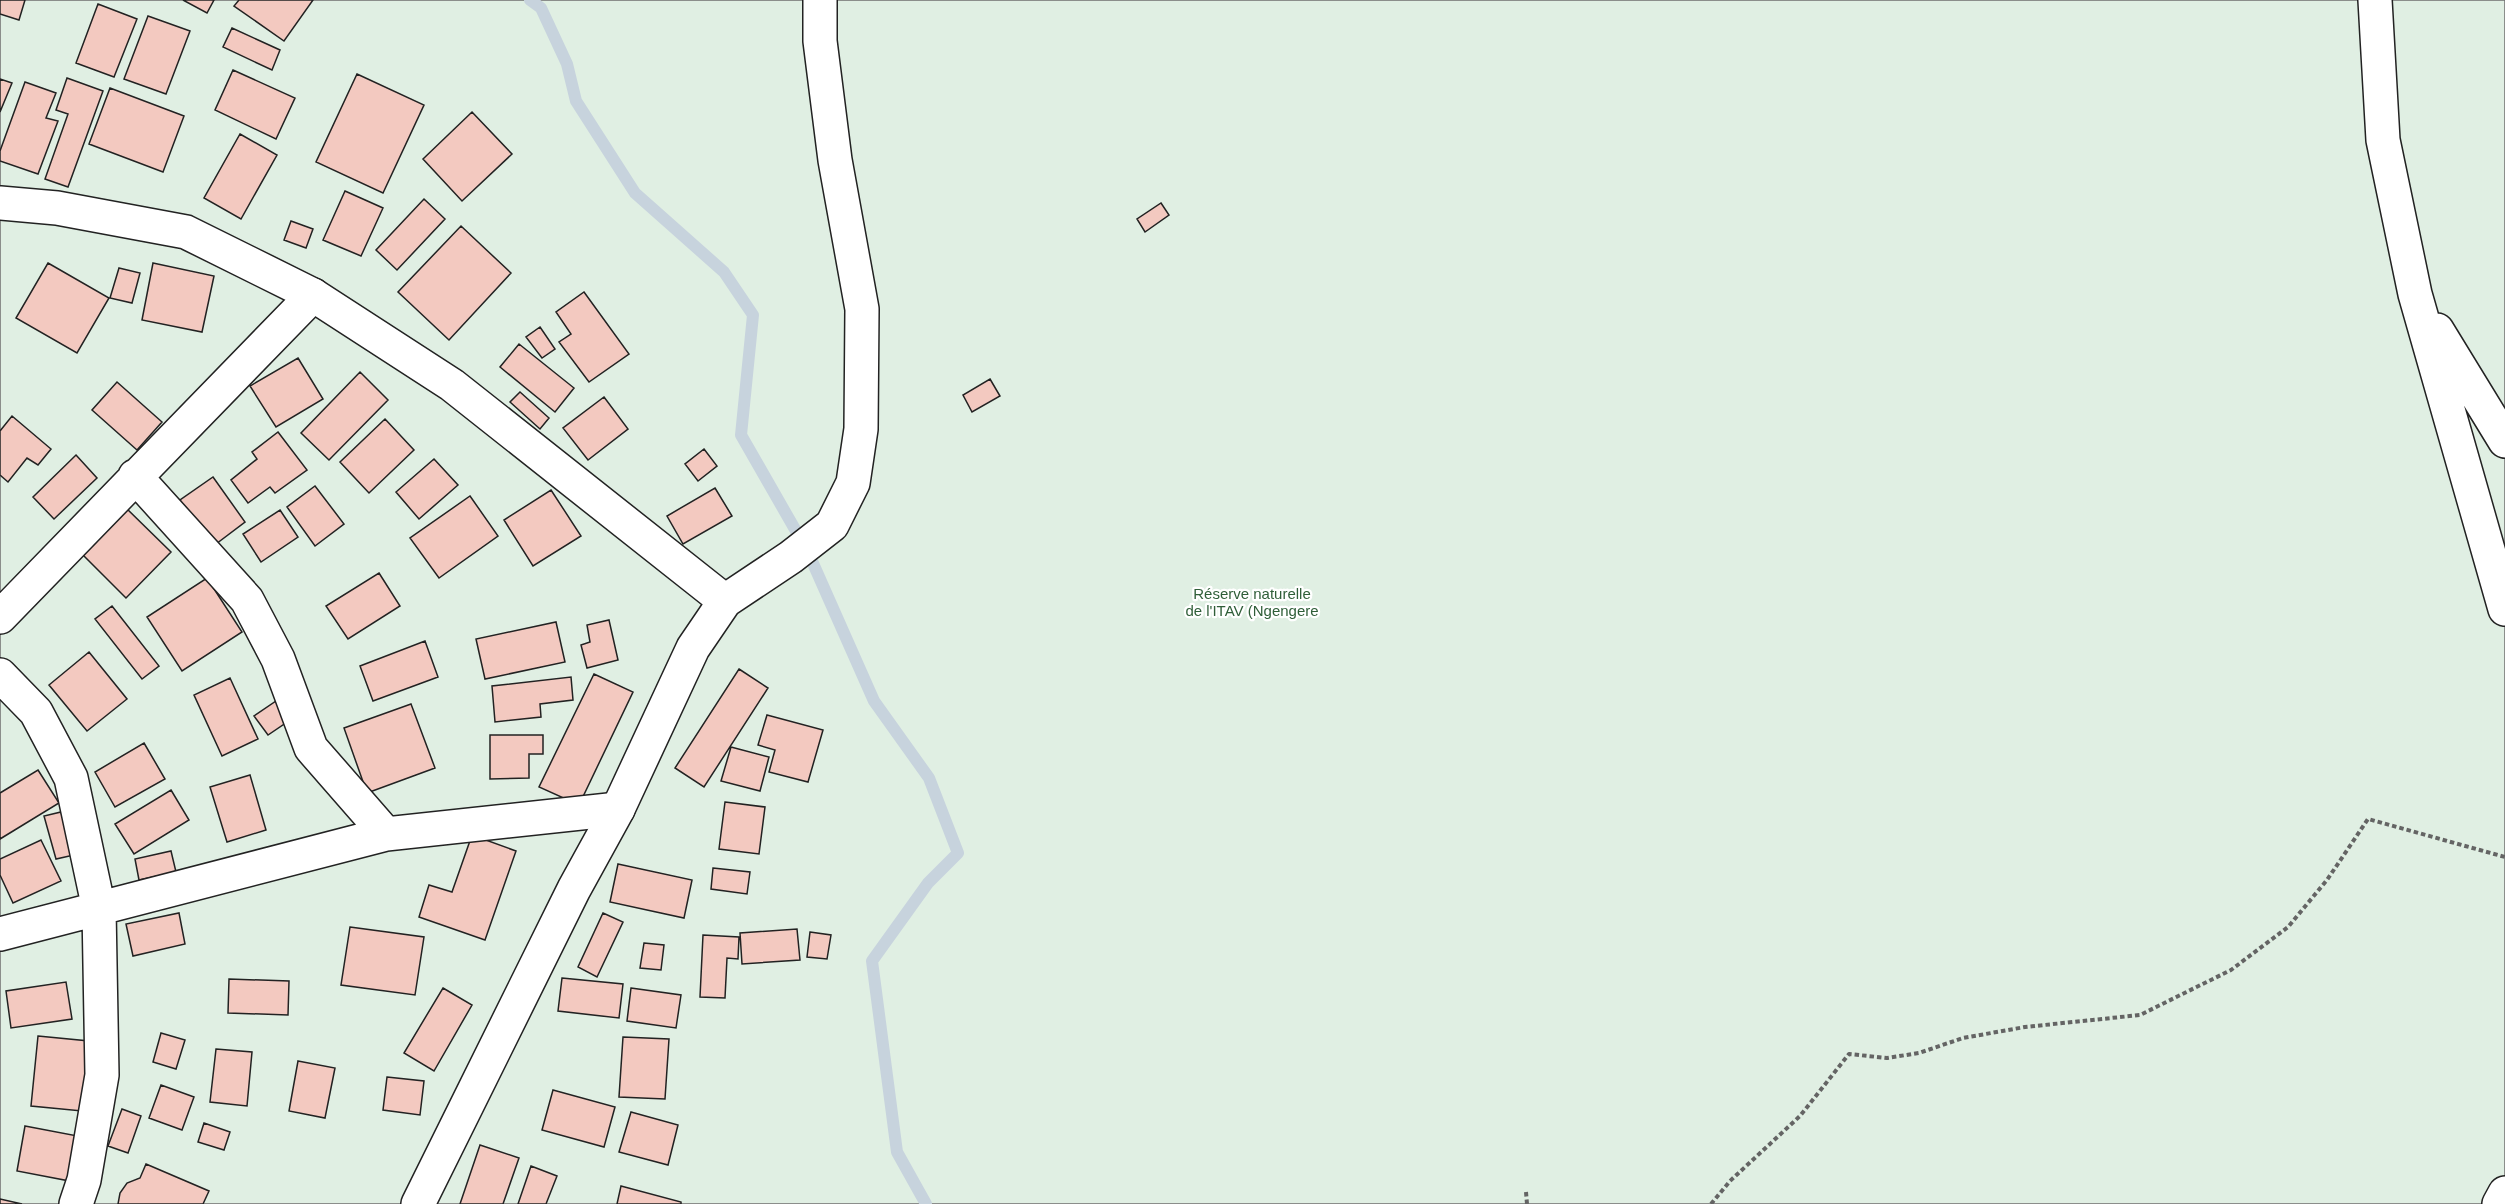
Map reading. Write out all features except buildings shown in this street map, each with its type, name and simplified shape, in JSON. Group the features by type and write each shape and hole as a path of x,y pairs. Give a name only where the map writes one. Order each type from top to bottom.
{"street":[{"path":"418,1204 574,889 618,809 693,648 725,600 791,557 832,525 853,483 861,429 862,309 835,160 820,41 820,0"},
{"path":"2375,0 2383,140 2415,294 2505,609"},
{"path":"0,203 57,208 186,232 313,295 452,385 725,600"},
{"path":"2415,294 2505,441"},
{"path":"0,617 313,295"},
{"path":"135,476 247,600 278,659 312,748 386,834"},
{"path":"0,675 36,712 71,778 99,909 102,1075 84,1180 76,1204"},
{"path":"0,934 386,834 618,809"},
{"path":"2499,1204 2505,1193"}],"path":[{"path":"1711,1204 1730,1181 1800,1116 1849,1054 1887,1058 1919,1053 1963,1038 2025,1027 2140,1015 2231,970 2288,927 2327,880 2368,819 2505,857"},
{"path":"1526,1192 1527,1204"}],"green space":[{"name":"Réserve naturelle de l'ITAV (Ngengere","path":"0,0 2505,0 2505,1204 0,1204"}],"waterway":[{"path":"530,0 541,8 567,64 576,101 635,193 724,272 753,315 741,435 808,552 874,701 929,778 958,853 928,883 872,961 897,1152 926,1204"}]}
